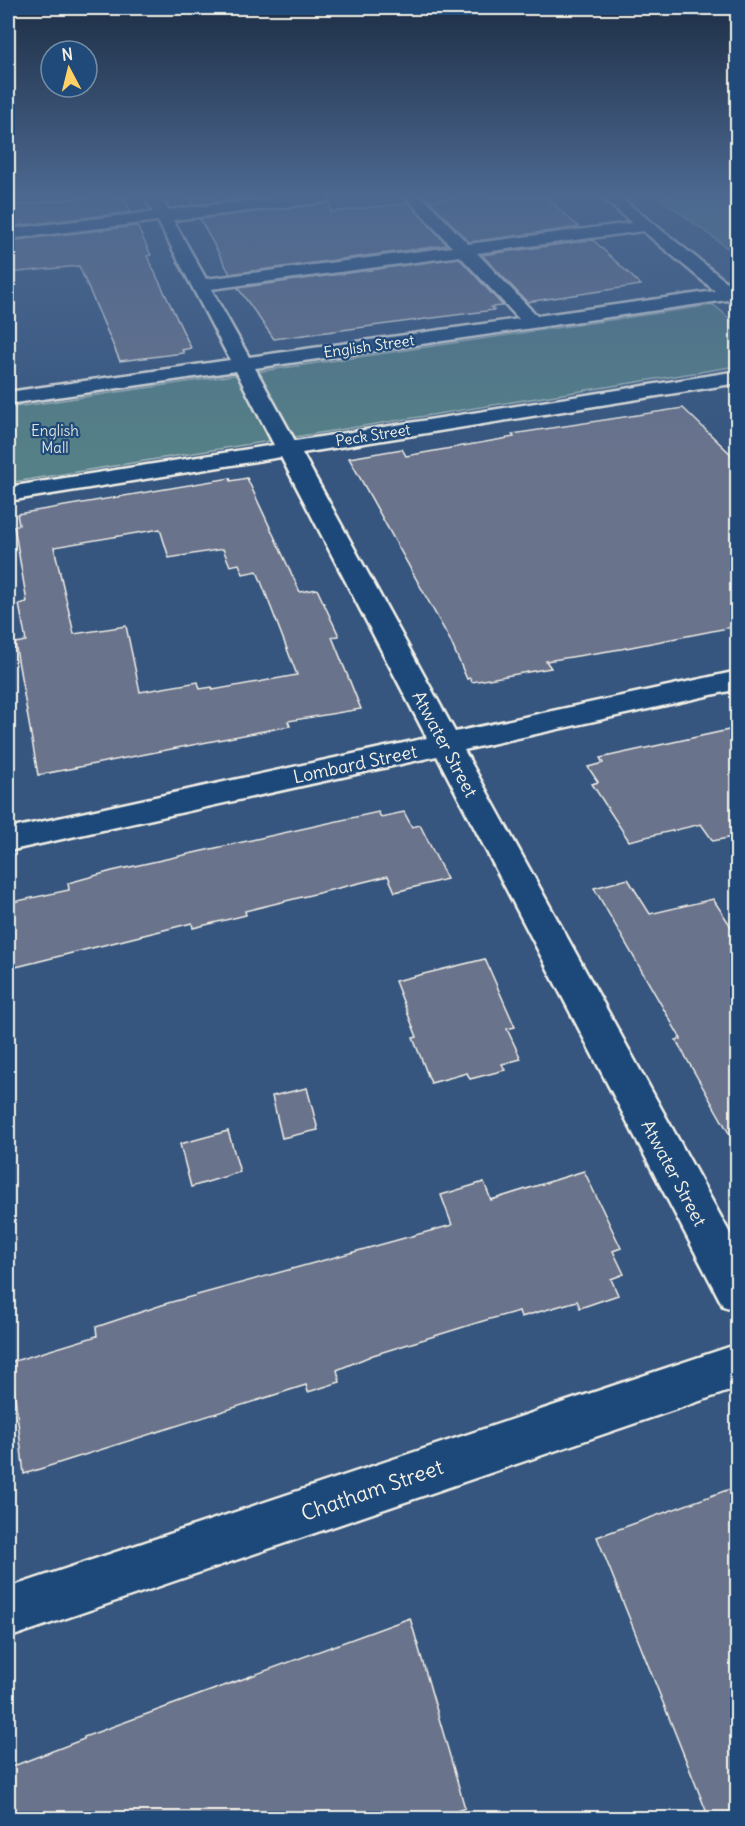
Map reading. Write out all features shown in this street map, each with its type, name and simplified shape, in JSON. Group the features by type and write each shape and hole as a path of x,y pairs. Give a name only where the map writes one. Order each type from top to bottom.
{"street":[{"name":"Atwater Street","path":"198,282 738,1291"},
{"path":"199,285 219,282"},
{"path":"494,282 532,322"},
{"path":"716,282 734,297"},
{"name":"English Street","path":"8,398 532,322 734,297"},
{"name":"Peck Street","path":"8,494 738,377"},
{"name":"Lombard Street","path":"8,840 738,680"},
{"name":"Chatham Street","path":"8,1613 738,1366"}],"green space":[{"name":"English Mall","path":"714,305 737,325 737,366 8,483 8,408"}],"building":[{"path":"86,282 160,282 191,348 182,350 184,353 120,361"},
{"path":"281,282 481,282 503,306 491,307 494,310 274,339 238,288"},
{"path":"508,282 638,282 641,285 527,302"},
{"path":"683,408 738,461 738,626 546,661 551,668 472,682 470,678 467,679 450,640 349,458 402,449 406,456 514,437 512,434"},
{"path":"230,478 231,481 247,478 300,592 317,589 339,636 332,637 361,709 288,721 290,726 38,775 15,643 26,641 19,604 27,602 14,526 19,525 17,514","holes":["160,529 169,558 223,549 230,566 239,564 243,574 257,571 297,675 213,690 212,687 200,689 198,682 140,692 126,626 74,634 54,547"]},
{"path":"738,728 738,836 713,841 701,824 629,841 592,784 598,782 588,767 603,763 600,758"},
{"path":"378,812 381,817 404,812 412,827 420,825 447,879 395,892 388,876 245,911 246,915 193,928 192,923 8,969 8,903 69,890 68,883 112,871"},
{"path":"628,879 650,914 713,899 738,937 738,1149 676,1040 681,1039 594,888"},
{"path":"485,959 515,1027 507,1029 521,1059 502,1064 505,1070 470,1079 467,1073 431,1083 413,1038 417,1037 395,981"},
{"path":"307,1088 318,1130 282,1138 272,1096"},
{"path":"228,1131 240,1172 191,1187 180,1144"},
{"path":"584,1171 621,1248 613,1251 624,1274 611,1279 618,1295 580,1308 577,1301 521,1317 519,1311 483,1321 373,1355 337,1370 340,1382 308,1392 306,1385 24,1474 11,1362 97,1336 96,1327 168,1303 452,1225 441,1195 484,1182 491,1200"},
{"path":"738,1486 738,1818 709,1818 597,1537"},
{"path":"410,1618 465,1808 438,1818 8,1818 8,1768 84,1739 84,1737"}]}
